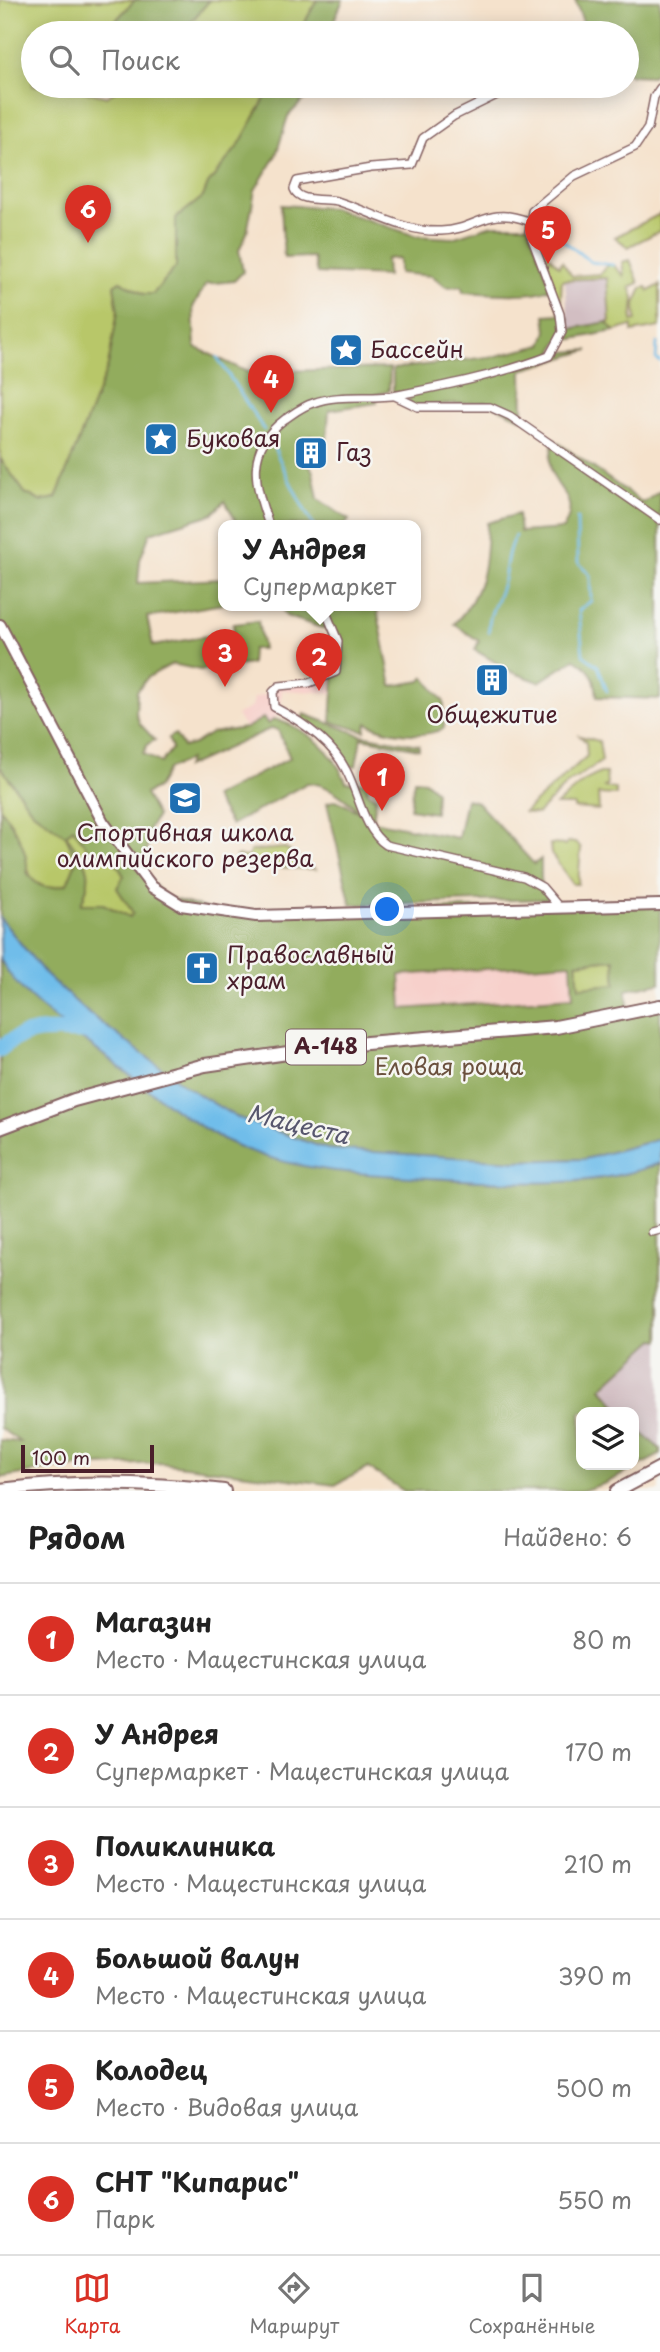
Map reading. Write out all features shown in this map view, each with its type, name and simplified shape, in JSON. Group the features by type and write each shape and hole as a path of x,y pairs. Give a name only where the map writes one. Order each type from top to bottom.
{"highway":[{"name":"А-148","path":"0,1128 74,1100 205,1066 343,1045 556,1027 660,1006"},
{"path":"617,1491 660,1468"},
{"path":"0,1490 82,1483 131,1483 224,1491"}],"main road":[{"path":"0,625 103,822 152,887 181,905 256,916 660,905"}],"street":[{"path":"268,520 260,500 258,454 266,436 294,413 314,403 357,396 395,396 549,356 562,332 560,314 529,231 528,221 538,204 574,176 635,147 648,128 654,97 660,88"},
{"path":"491,98 454,116 423,138 412,165 327,175 298,181 294,189 302,197 335,201 424,230 455,230 492,215 528,221"},
{"path":"395,396 418,407 490,407 510,416 660,520"},
{"path":"326,611 338,641 336,671 309,683 279,686 273,692 274,707 334,751 346,769 372,831 386,845 524,877 542,887 559,907"}],"shaded area":[{"path":"607,278 610,322 569,330 565,281"},
{"path":"336,672 333,693 282,690 281,711 268,724 263,718 246,728 236,715 252,707 254,698 273,692 279,686 309,683"},
{"path":"571,962 574,997 402,1010 399,975"},
{"path":"655,1338 660,1340 660,1449 639,1430 639,1407 618,1407 601,1388"}],"green space":[{"path":"0,0 135,0 115,21 21,21 21,98 265,98 239,145 208,184 203,197 176,218 176,267 153,294 144,294 120,281 114,285 118,311 108,366 56,498 40,501 25,493 0,458"},
{"path":"135,0 210,0 192,21 115,21"},
{"path":"210,0 317,0 306,21 192,21"},
{"path":"317,0 343,0 335,21 306,21"},
{"path":"575,0 660,0 660,67 652,76 639,75 639,21 583,21"},
{"name":"Еловая роща","path":"265,98 305,98 288,116 276,155 255,190 247,233 239,250 243,272 234,281 206,284 193,307 195,347 247,372 390,368 389,391 376,395 377,403 329,410 327,438 314,443 311,436 299,440 313,472 318,499 349,520 235,520 225,501 212,514 150,533 140,560 138,583 218,579 218,605 147,617 153,646 234,631 233,624 258,621 263,649 252,649 251,664 200,670 172,664 148,677 137,691 136,713 140,724 155,740 148,744 143,753 161,763 172,748 168,738 175,734 183,747 194,744 211,733 246,728 263,718 268,724 274,719 286,723 318,742 334,760 346,782 367,783 368,792 376,798 373,821 458,838 466,799 477,802 534,864 541,859 541,889 549,899 351,905 327,803 336,800 363,814 344,798 323,786 307,783 231,825 214,797 290,758 278,730 272,728 186,767 189,760 168,769 157,788 145,794 157,816 149,829 147,853 132,863 166,897 218,912 660,905 660,983 626,990 629,1010 660,1003 660,1139 585,1159 515,1161 327,1149 236,1117 188,1088 87,1012 46,975 0,918 0,808 19,838 27,872 35,882 44,887 67,884 76,862 66,836 32,811 0,766 0,458 25,493 40,501 56,498 108,366 118,311 114,285 120,281 144,294 153,294 176,267 176,218 203,197 208,184 239,145","holes":["73,828 92,855 110,853 124,876 117,888 133,913 130,917 103,904 81,904 86,892 88,874 84,860 66,835","614,959 616,984 579,987 576,963","571,963 573,997 402,1009 400,975"]},
{"path":"281,205 332,208 416,236 452,238 492,225 528,225 551,288 521,294 463,292 462,286 446,287 432,276 399,273 399,258 386,259 387,276 317,273 313,257 284,258"},
{"path":"660,214 660,231 628,247 615,237"},
{"path":"532,239 559,266 562,261 572,276 600,274 607,265 613,265 624,276 622,262 630,260 639,283 630,287 634,297 632,321 636,320 635,304 642,288 647,287 649,291 660,285 660,327 632,332 632,326 614,331 607,322 610,321 607,278 562,280 560,314"},
{"path":"560,314 568,318 570,329 607,322 614,331 558,342 552,353 589,350 522,370 523,419 486,402 410,406 409,398 413,393 393,393 393,369 496,356 542,345 547,331 545,315"},
{"path":"553,439 643,503 660,491 660,699 597,697 592,675 575,659 539,682 512,672 475,650 479,641 454,624 472,601 481,578 486,552 487,523 518,514 520,532 563,529 570,508 552,472 550,462"},
{"path":"283,611 377,611 392,686 421,681 424,677 444,702 444,728 427,733 406,734 367,723 365,731 331,722 337,633 286,616"},
{"path":"304,714 361,735 419,745 419,749 361,738 356,766 348,766 332,744 301,721"},
{"path":"580,736 599,741 602,761 567,784 537,814 524,812 587,756 586,742"},
{"path":"0,766 32,811 66,835 73,827 110,853 124,876 117,888 134,914 130,917 103,904 81,904 88,883 87,868 67,838 76,862 68,884 48,889 32,880 12,825 0,808"},
{"path":"606,773 607,786 603,787 616,789 616,795 598,794 599,810 556,805 584,781"},
{"path":"414,780 425,781 436,791 435,813 410,809"},
{"path":"567,842 577,843 581,848 578,884 573,884 551,854 550,844 566,845"},
{"path":"285,848 315,869 237,866 236,856 249,857 250,851"},
{"path":"0,958 33,996 90,1045 197,1123 246,1149 295,1162 345,1170 499,1182 581,1181 660,1163 660,1340 655,1339 601,1388 618,1407 576,1407 576,1470 631,1470 606,1483 581,1491 404,1491 368,1468 335,1485 161,1463 55,1468 0,1478 0,1440 20,1442 0,1428"},
{"path":"614,959 616,984 579,988 576,963"},
{"path":"639,1430 660,1449 660,1455 639,1466"}],"water":[{"path":"0,918 46,975 87,1012 188,1088 236,1117 327,1149 515,1161 585,1159 660,1139 660,1163 604,1178 517,1182 337,1171 292,1164 247,1150 207,1130 169,1105 30,997 1,960"}],"waterway":[{"path":"534,218 591,262 613,265"},
{"path":"657,343 656,359 660,362"},
{"path":"217,357 264,430"},
{"path":"271,441 310,520"},
{"path":"577,519 578,562 590,575 591,601 579,610 583,655 598,666 607,691"},
{"path":"489,632 490,618 502,586 515,536"},
{"path":"0,1049 10,1041 32,1033 93,1032"}],"place":[{"name":"СНТ \"Кипарис\"","path":"88,243"},
{"name":"Колодец","path":"548,264"},
{"name":"Бассейн","path":"346,350"},
{"name":"Большой валун","path":"271,413"},
{"name":"Буковая","path":"161,439"},
{"name":"Газ","path":"311,453"},
{"name":"Общежитие","path":"492,680"},
{"name":"Поликлиника","path":"225,687"},
{"name":"У Андрея","path":"319,691"},
{"name":"Спортивная школа олимпийского резерва","path":"185,798"},
{"name":"Магазин","path":"382,811"},
{"name":"Православный храм","path":"202,968"}],"water label":[{"name":"Мацеста","path":"298,1125"}]}
